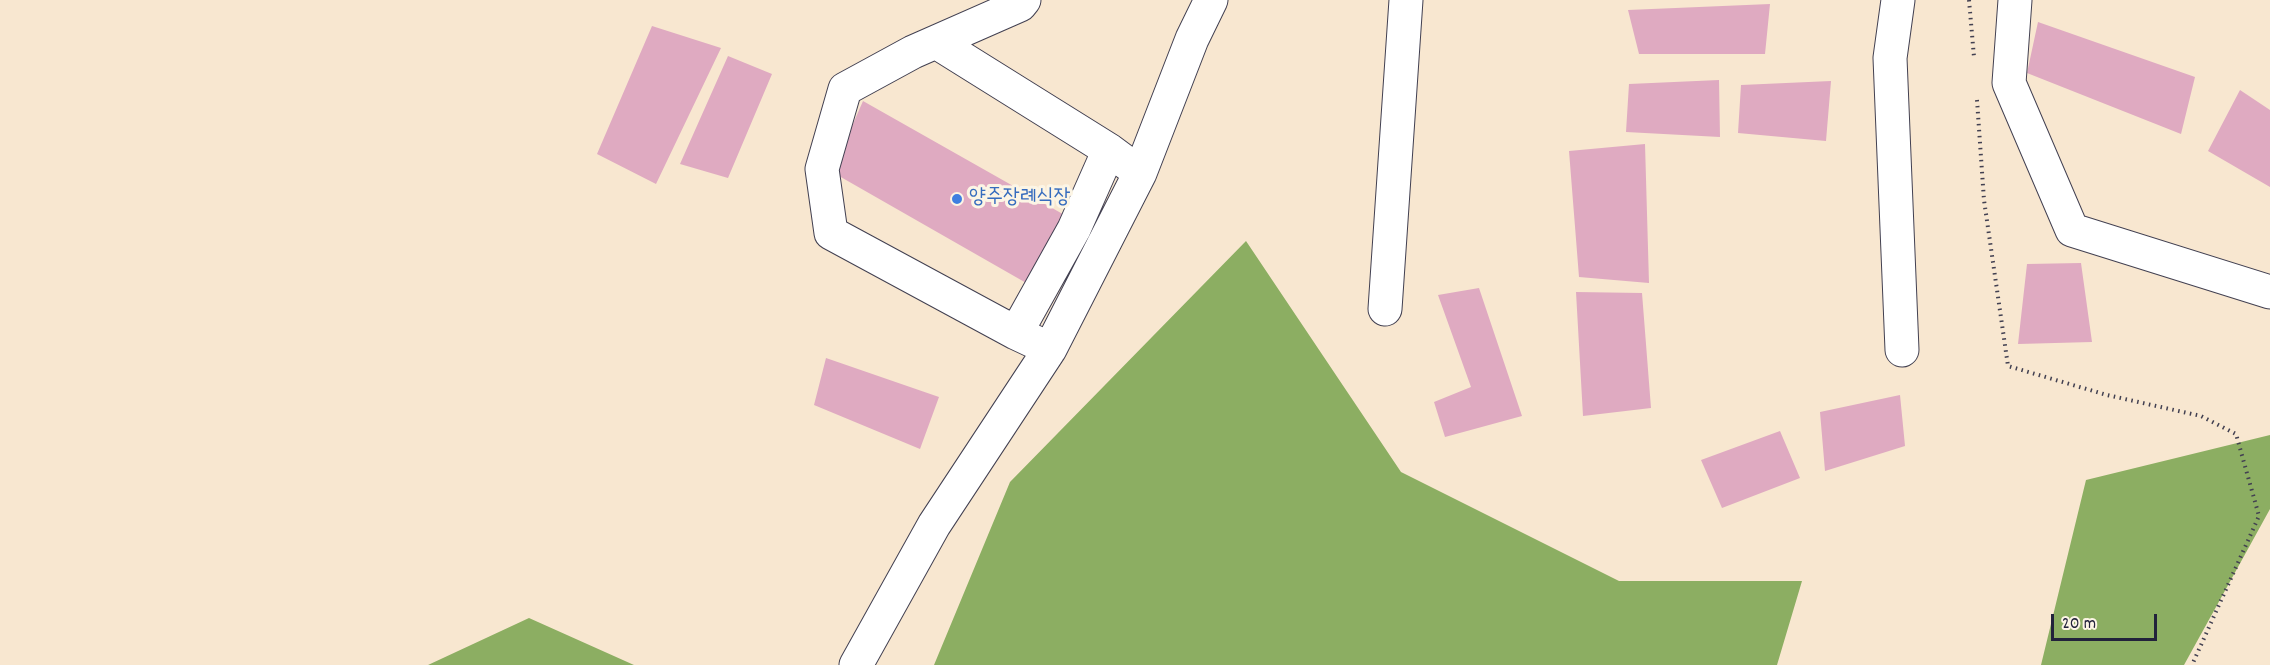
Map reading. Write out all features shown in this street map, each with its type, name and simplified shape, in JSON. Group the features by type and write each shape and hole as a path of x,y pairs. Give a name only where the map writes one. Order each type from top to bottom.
{"street":[{"path":"1024,0 1020,5 913,52 845,89 822,169 831,233 1050,349"},
{"path":"856,665 934,525 1050,349 1140,173 1192,39 1211,0"},
{"path":"1192,39 1237,0"},
{"path":"1385,309 1406,0"},
{"path":"1898,0 1890,58 1902,350"},
{"path":"2015,0 2009,83 2072,230 2270,292"},
{"path":"936,42 1109,150 1140,173"},
{"path":"1016,333 1074,229 1109,150"}],"path":[{"path":"1969,0 1975,69"},
{"path":"1976,91 1984,200 2008,366 2107,395 2201,416 2236,434 2259,516 2192,665"}],"green space":[{"path":"1246,241 1401,472 1619,581 1802,581 1777,665 934,665 1010,482"},
{"path":"2270,435 2270,509 2184,665 2041,665 2086,480"},
{"path":"529,618 634,665 428,665"}],"building":[{"path":"1770,4 1765,54 1639,54 1628,10"},
{"path":"2038,22 2195,77 2181,134 2027,73"},
{"path":"652,26 721,48 656,184 597,154"},
{"path":"728,56 772,74 728,178 680,164"},
{"path":"1719,80 1720,137 1626,132 1629,84"},
{"path":"1831,81 1826,141 1738,133 1741,85"},
{"path":"2240,90 2270,110 2270,187 2208,151"},
{"name":"양주장례식장","path":"863,101 1068,217 1028,284 832,172"},
{"path":"1645,144 1649,283 1579,277 1569,151"},
{"path":"2081,263 2092,342 2018,344 2027,264"},
{"path":"1479,288 1522,416 1445,437 1434,402 1471,387 1438,295"},
{"path":"1576,292 1642,293 1651,408 1583,416"},
{"path":"826,358 939,397 920,449 814,405"},
{"path":"1900,395 1905,446 1825,471 1820,412"},
{"path":"1780,431 1800,478 1722,508 1701,460"}],"place":[{"name":"양주장례식장","path":"957,199"}]}
